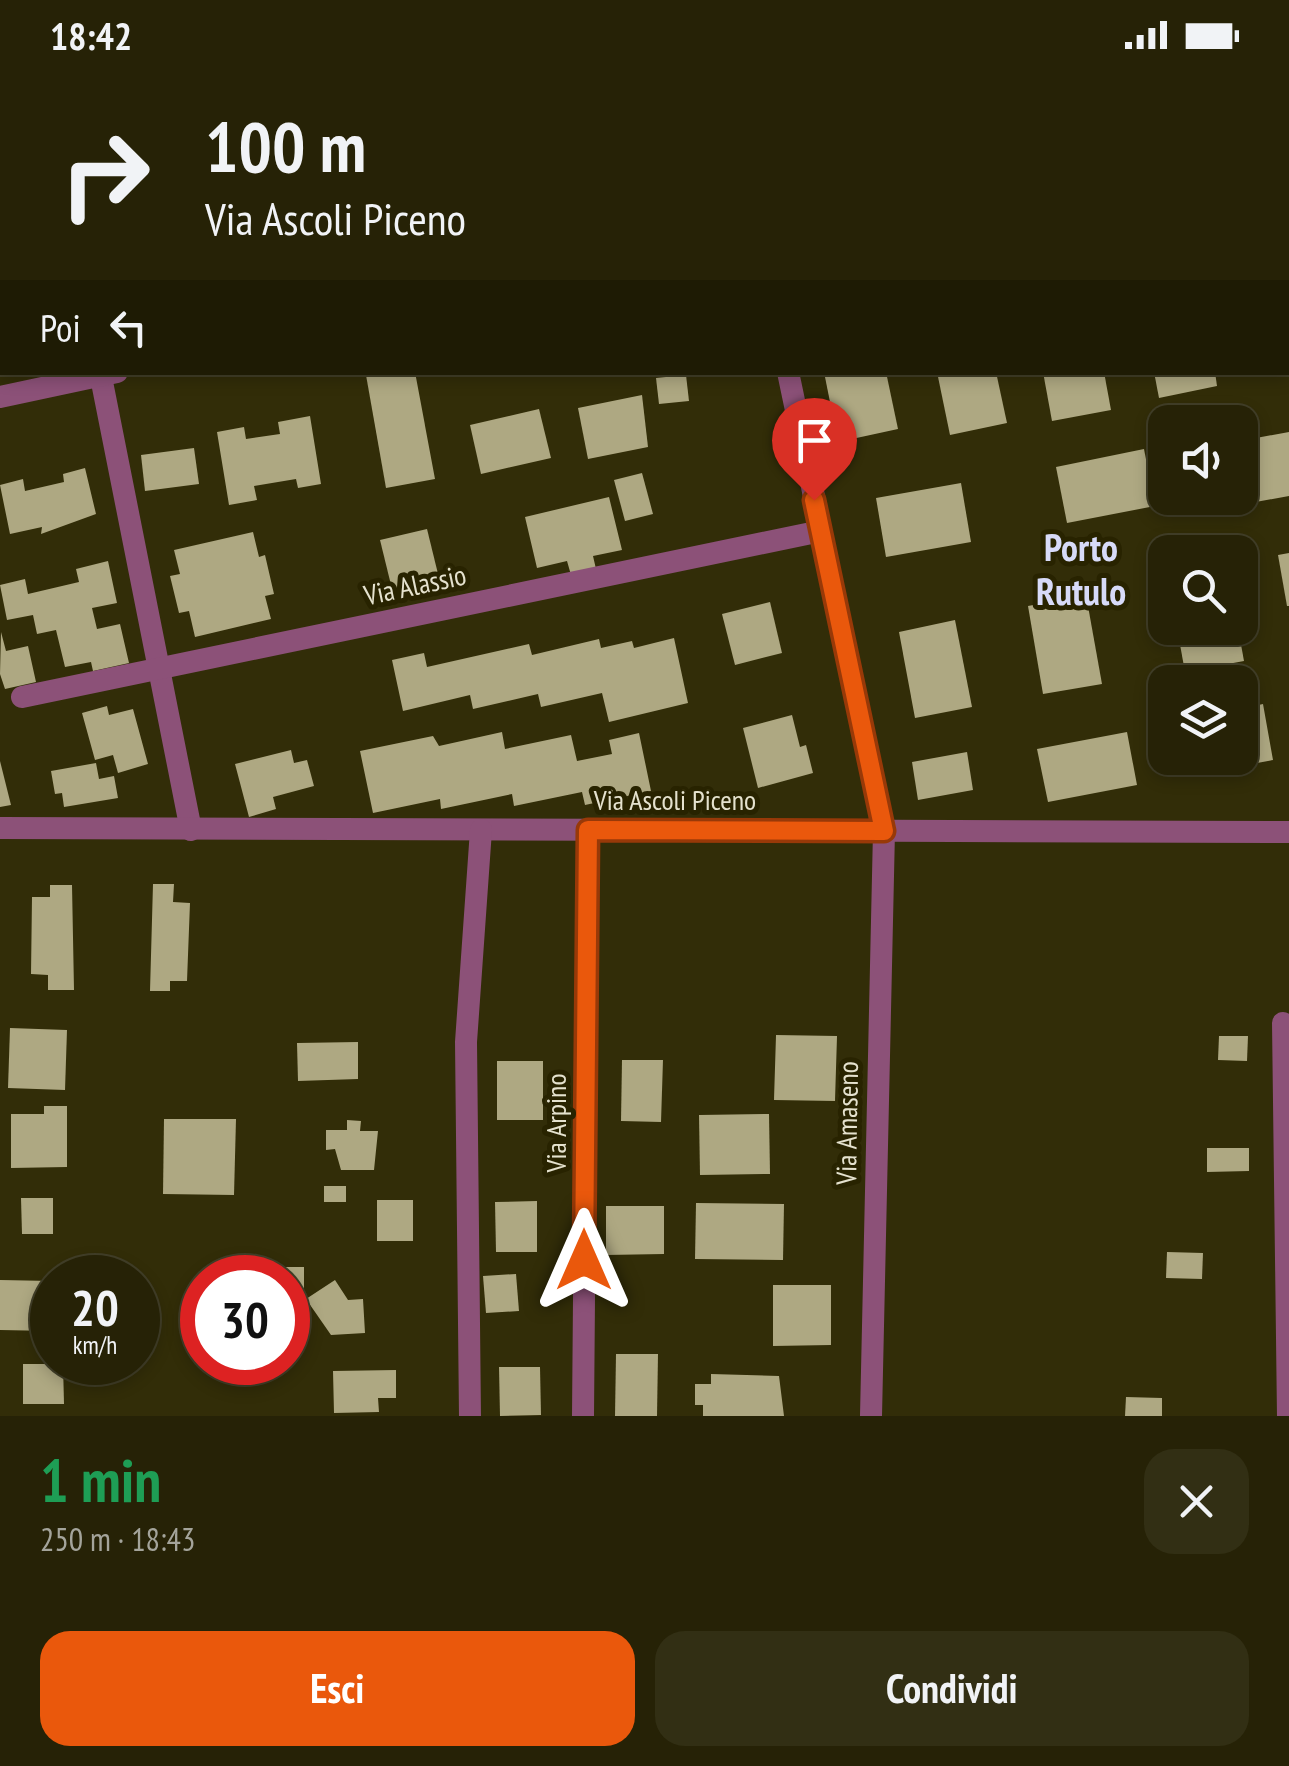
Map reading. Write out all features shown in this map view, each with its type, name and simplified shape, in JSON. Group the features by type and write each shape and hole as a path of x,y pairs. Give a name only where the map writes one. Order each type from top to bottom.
{"street":[{"path":"0,398 102,375"},
{"path":"106,375 190,830"},
{"name":"Via Amaseno","path":"789,375 884,831 871,1416"},
{"name":"Via Alassio","path":"22,696 821,531"},
{"name":"Via Ascoli Piceno","path":"0,828 1289,832"},
{"path":"470,1416 466,1042 481,830"},
{"name":"Via Arpino","path":"583,1416 588,830"},
{"path":"1282,1024 1288,1416"}],"building":[{"path":"366,375 416,375 435,479 386,488"},
{"path":"686,375 689,401 659,404 656,378"},
{"path":"825,375 887,375 898,429 838,442"},
{"path":"938,375 997,375 1007,423 950,435"},
{"path":"1044,375 1105,375 1111,410 1052,421"},
{"path":"1155,375 1215,375 1217,386 1159,398"},
{"path":"642,395 648,447 588,459 578,408"},
{"path":"539,409 551,458 481,474 470,425"},
{"path":"310,416 321,484 298,488 296,479 254,486 257,500 229,505 217,432 244,427 246,439 280,434 278,422"},
{"path":"1289,432 1289,496 1258,502 1258,438"},
{"path":"194,448 199,484 145,491 141,455"},
{"path":"1144,449 1148,507 1067,523 1056,467"},
{"path":"85,468 96,514 41,534 42,527 10,534 0,485 23,479 25,491 64,482 63,474"},
{"path":"642,473 653,514 625,521 614,480"},
{"path":"961,483 971,542 886,557 876,498"},
{"path":"609,497 622,550 593,556 596,569 571,575 567,561 537,568 525,517"},
{"path":"427,529 439,578 392,589 380,540"},
{"path":"253,532 259,557 265,555 274,594 265,596 271,619 195,637 189,611 179,613 170,576 180,574 174,550"},
{"path":"1289,553 1289,606 1287,606 1278,555"},
{"path":"108,561 117,603 92,608 97,629 120,624 129,663 93,671 91,662 65,667 56,630 37,634 33,615 7,620 0,585 25,579 28,594 79,582 76,569"},
{"path":"1086,595 1102,684 1043,694 1028,606"},
{"path":"770,602 782,653 735,665 722,614"},
{"path":"955,620 972,707 915,718 899,632"},
{"path":"1,632 6,651 28,646 36,682 5,689 0,674"},
{"path":"674,638 688,703 609,722 602,693 541,707 538,694 473,709 470,695 403,711 392,660 424,653 427,667 529,644 532,655 599,639 601,648 632,641 634,648"},
{"path":"1180,645 1241,645 1244,661 1184,665"},
{"path":"1263,704 1273,760 1258,763 1258,705"},
{"path":"107,706 109,715 133,709 148,764 118,773 113,755 95,760 82,713"},
{"path":"792,715 800,747 806,745 813,773 758,788 743,728"},
{"path":"502,732 505,749 571,735 577,761 612,754 609,740 639,733 651,791 585,805 582,792 514,806 512,794 441,809 440,799 373,813 360,751 433,736 439,746"},
{"path":"1127,732 1137,785 1048,802 1037,749"},
{"path":"291,750 294,763 307,760 314,786 273,797 276,809 249,817 235,764"},
{"path":"967,752 973,790 918,800 912,762"},
{"path":"0,761 11,805 0,807"},
{"path":"96,763 99,779 114,776 118,798 64,807 62,793 55,794 51,771"},
{"path":"153,884 174,884 173,902 190,903 187,981 170,981 170,991 150,991"},
{"path":"50,885 72,885 74,990 48,990 48,975 31,974 32,897 50,897"},
{"path":"10,1028 67,1030 65,1090 8,1088"},
{"path":"776,1035 837,1036 835,1101 774,1100"},
{"path":"1219,1036 1248,1036 1247,1061 1218,1060"},
{"path":"358,1042 358,1079 298,1081 297,1043"},
{"path":"622,1060 663,1060 661,1122 621,1121"},
{"path":"497,1061 543,1061 543,1120 497,1120"},
{"path":"44,1106 67,1106 67,1167 11,1168 11,1114 44,1114"},
{"path":"769,1114 770,1174 700,1175 699,1115"},
{"path":"164,1119 236,1119 234,1195 163,1194"},
{"path":"347,1120 361,1121 360,1131 378,1131 374,1170 341,1170 335,1149 326,1150 326,1130 347,1130"},
{"path":"1207,1148 1249,1148 1249,1171 1207,1172"},
{"path":"324,1186 346,1186 346,1202 324,1202"},
{"path":"21,1198 53,1198 53,1234 22,1234"},
{"path":"377,1200 413,1200 413,1241 377,1241"},
{"path":"537,1201 537,1252 496,1252 495,1202"},
{"path":"696,1203 784,1204 783,1260 695,1259"},
{"path":"606,1206 664,1206 664,1254 606,1255"},
{"path":"1167,1252 1203,1253 1202,1279 1166,1278"},
{"path":"516,1274 519,1311 486,1313 483,1276"},
{"path":"0,1280 30,1281 30,1331 0,1330"},
{"path":"335,1280 348,1300 363,1299 365,1333 331,1335 310,1305 310,1296"},
{"path":"773,1285 831,1285 831,1345 773,1346"},
{"path":"616,1354 658,1354 657,1416 615,1416"},
{"path":"23,1364 30,1364 30,1385 64,1385 64,1404 23,1404"},
{"path":"499,1367 540,1367 541,1415 500,1416"},
{"path":"396,1370 396,1398 378,1398 379,1412 334,1413 333,1371"},
{"path":"711,1374 779,1376 784,1416 703,1416 703,1405 695,1405 695,1384 711,1384"},
{"path":"1126,1397 1162,1398 1162,1416 1125,1416"}],"district":[{"name":"Porto Rutulo","path":"1081,570"}],"route":[{"path":"584,1260 588,830 884,831 814,500"}]}
